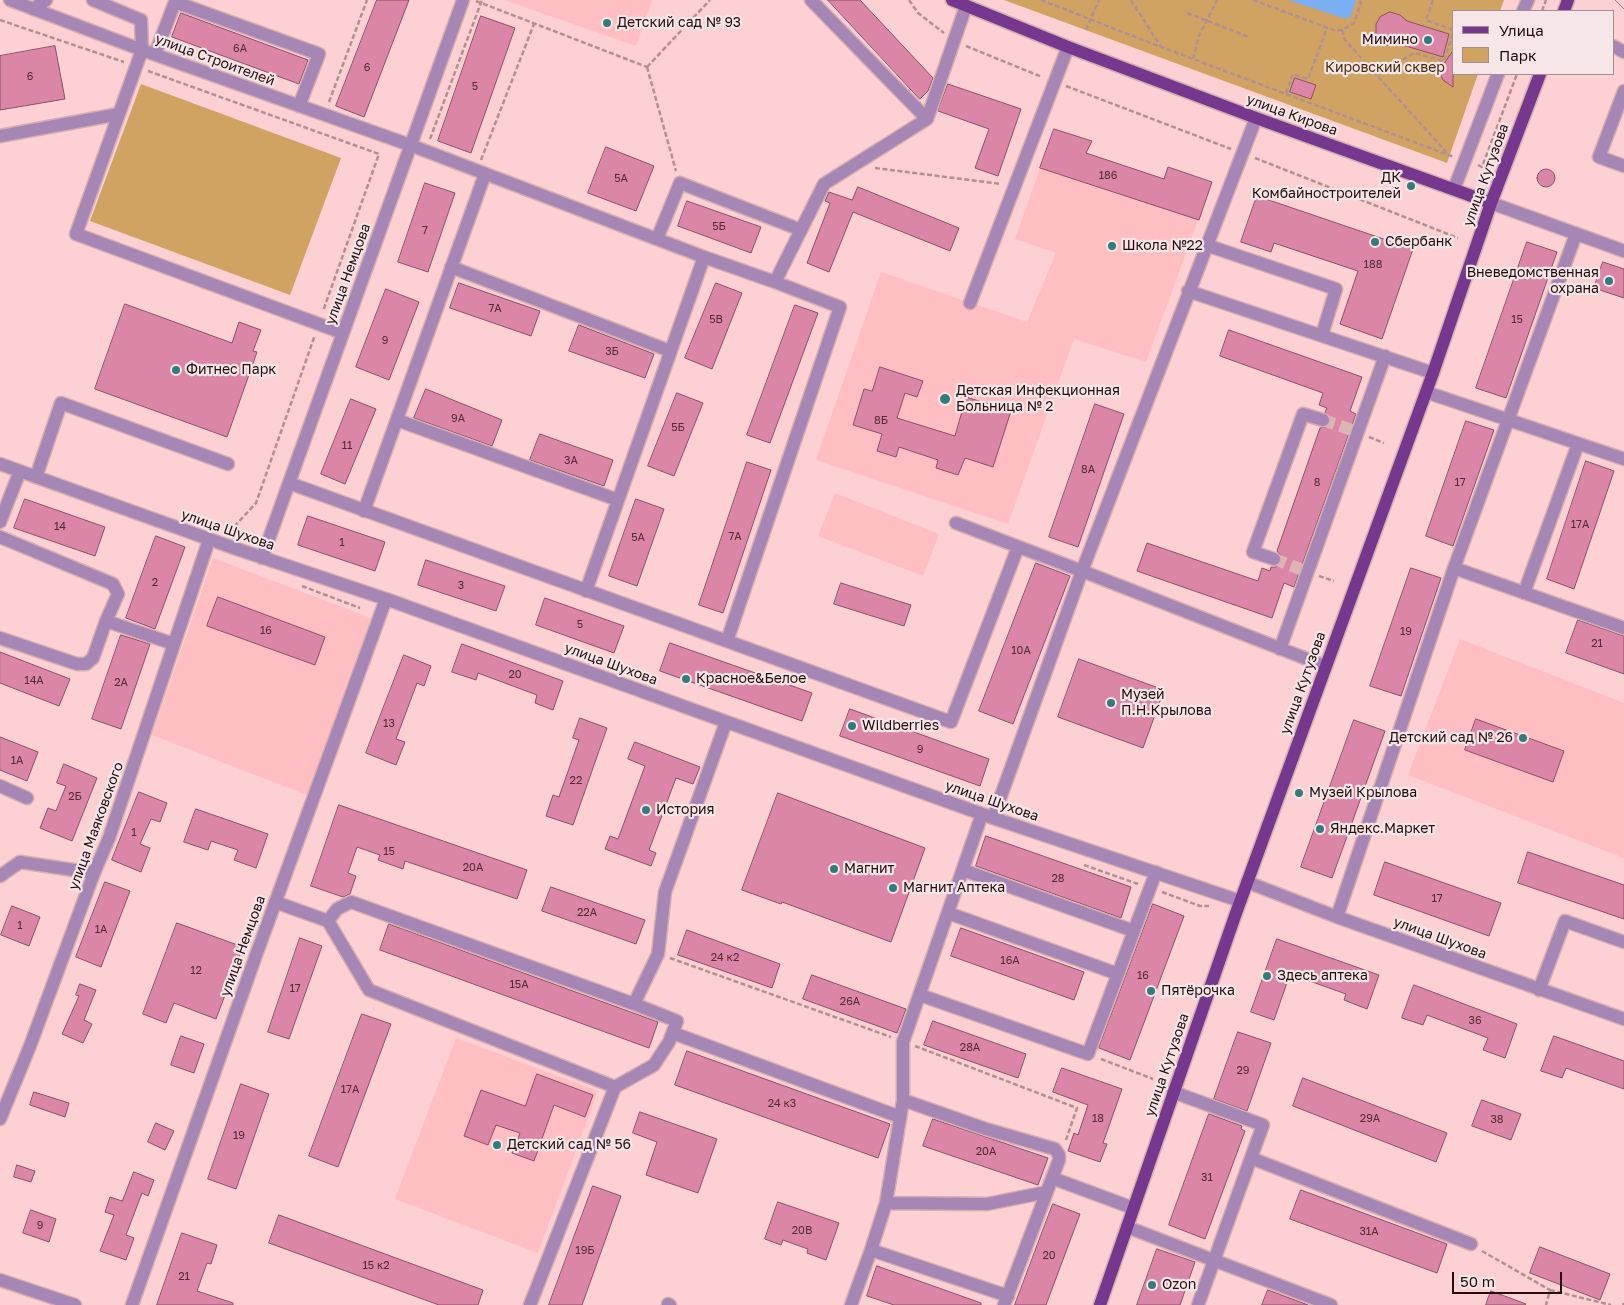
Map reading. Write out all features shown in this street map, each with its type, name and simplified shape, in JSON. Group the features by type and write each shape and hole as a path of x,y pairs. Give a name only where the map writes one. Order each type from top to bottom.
{"main road":[{"name":"улица Кирова","path":"952,0 1068,48 1491,203"},
{"name":"улица Кутузова","path":"1100,1305 1240,901 1433,373 1491,203 1540,75"}],"street":[{"name":"улица Строителей","path":"10,0 142,50 410,145 657,240 840,307 727,641"},
{"path":"33,9 46,0"},
{"path":"92,0 141,20 142,50 76,234 343,333"},
{"name":"улица Немцова","path":"262,558 463,0"},
{"path":"811,0 926,119"},
{"path":"155,54 175,2 319,54 299,106"},
{"path":"775,282 824,184 926,119 966,6"},
{"path":"970,303 1068,48"},
{"path":"1454,189 1498,75"},
{"path":"1624,91 1599,157 1624,166"},
{"path":"0,136 119,114"},
{"path":"851,1305 886,1203 903,1100 904,1042 920,995 963,870 988,816 1206,244 1256,118"},
{"path":"364,511 451,267 481,172"},
{"path":"657,240 680,184 801,230"},
{"name":"улица Кирова","path":"1491,203 1624,251"},
{"path":"1337,917 1454,568 1576,234"},
{"path":"1206,244 1336,289 1322,335"},
{"path":"586,591 704,257"},
{"path":"451,267 670,351"},
{"path":"1188,291 1433,373"},
{"path":"1280,649 1355,431 1385,356"},
{"path":"1426,392 1624,459"},
{"path":"36,477 61,403 228,464"},
{"path":"1274,559 1253,552 1303,414 1323,420"},
{"path":"397,420 618,500"},
{"path":"1524,592 1578,444"},
{"name":"улица Шухова","path":"0,464 227,546 386,599 988,816 1240,901"},
{"path":"0,522 20,471"},
{"path":"289,483 951,722 1018,547"},
{"path":"956,522 1325,666"},
{"path":"0,537 113,584 118,594 93,658 86,664 76,664 0,638"},
{"name":"улица Маяковского","path":"0,1119 30,1046 94,873 110,838 210,540"},
{"path":"1454,568 1624,628"},
{"name":"улица Немцова","path":"132,1305 275,902 386,599"},
{"path":"106,621 174,644"},
{"path":"634,1004 658,954 665,892 726,722"},
{"path":"0,786 27,798"},
{"path":"0,876 20,862 94,873"},
{"path":"963,870 1134,931"},
{"path":"920,995 1088,1054 1156,872"},
{"name":"улица Шухова","path":"1247,882 1337,917 1624,1019"},
{"path":"275,902 328,921 369,990 615,1087"},
{"path":"328,921 337,909 351,902 678,1021 669,1042 654,1065 615,1087 530,1305"},
{"path":"948,913 1118,974"},
{"path":"1539,990 1565,921 1624,942"},
{"path":"673,1033 900,1117"},
{"path":"1173,1092 1263,1125 1198,1305"},
{"path":"871,1250 1006,1301 1058,1160 1059,1155 1055,1149 986,1129 903,1100"},
{"path":"1251,1158 1471,1244"},
{"path":"1052,1178 1133,1208"},
{"path":"886,1203 987,1204 1047,1192"},
{"path":"1127,1227 1331,1305"},
{"path":"0,1280 75,1305"}],"path":[{"path":"327,108 367,0"},
{"path":"472,0 482,2 646,67"},
{"path":"646,67 710,0"},
{"path":"909,0 918,13 954,41 1054,82 1458,238"},
{"path":"1041,0 1449,155 1345,40 1342,30"},
{"path":"1086,30 1099,0"},
{"path":"1131,0 1161,47"},
{"path":"1193,59 1199,36 1217,0"},
{"path":"1254,0 1336,31 1354,24 1361,3 1360,0"},
{"path":"1433,0 1426,20 1452,30"},
{"path":"425,151 482,2"},
{"path":"1187,13 1249,37"},
{"path":"0,20 379,154 256,503 233,528 227,546"},
{"path":"481,172 534,24"},
{"path":"1286,94 1293,74 1308,79 1327,28"},
{"path":"1377,75 1414,54 1444,62 1451,44"},
{"path":"646,67 680,184"},
{"path":"1482,167 1517,75"},
{"path":"854,166 1014,186"},
{"path":"296,584 360,608"},
{"path":"1078,862 1200,906 1216,906"},
{"path":"1088,1054 1153,1079"},
{"path":"1471,1244 1550,1290 1611,1305"},
{"path":"1546,1305 1550,1290"}],"shaded area":[{"name":"Детский сад № 93","path":"504,0 652,0 636,46"},
{"path":"1054,129 1092,141 1086,153 1163,179 1168,167 1212,182 1146,362 1074,339 1008,524 816,460 881,272 1027,322 1056,253 1015,239"},
{"path":"835,493 939,534 923,576 818,536"},
{"path":"213,558 371,618 307,795 152,735"},
{"name":"Детский сад № 26","path":"1460,639 1624,703 1624,858 1408,775"},
{"name":"Детский сад № 56","path":"456,1038 598,1091 538,1253 395,1199"}],"green space":[{"name":"Кировский сквер","path":"1004,0 1504,0 1500,10 1452,10 1452,75 1478,75 1447,163"},
{"path":"141,84 341,158 290,295 90,221"}],"water":[{"path":"1288,0 1356,1 1350,18 1347,17 1346,19"}],"building":[{"path":"377,0 409,0 364,117 336,106"},
{"path":"828,0 860,0 933,78 928,91 920,99"},
{"path":"1390,12 1400,15 1407,21 1449,34 1443,57 1399,44 1386,45 1380,41 1376,35 1376,24 1380,17"},
{"path":"181,13 308,60 299,84 172,37"},
{"path":"481,16 515,28 471,153 438,141"},
{"path":"55,46 65,99 0,110 0,56"},
{"path":"1452,52 1453,87 1443,80 1440,70"},
{"path":"1295,78 1316,85 1311,99 1290,92"},
{"path":"948,84 1021,109 998,176 975,168 989,129 938,111"},
{"path":"1054,129 1092,141 1086,153 1164,179 1168,167 1212,182 1199,220 1040,168"},
{"path":"606,147 654,166 636,211 588,193"},
{"path":"1546,169 1552,172 1555,178 1552,184 1546,187 1540,184 1537,178 1540,172"},
{"path":"425,183 455,193 428,272 398,262"},
{"path":"858,187 959,228 950,251 853,212 829,272 807,263 830,203 825,201 829,192 852,200"},
{"path":"1257,196 1413,249 1382,339 1340,324 1358,271 1274,243 1271,252 1241,242"},
{"path":"687,201 761,227 751,253 678,226"},
{"path":"1527,242 1557,252 1506,398 1476,388"},
{"path":"1603,262 1624,269 1624,298 1594,288"},
{"path":"459,283 540,311 531,336 450,308"},
{"path":"716,283 742,293 712,369 685,358"},
{"path":"386,289 419,302 389,380 356,367"},
{"name":"Фитнес Парк","path":"125,304 232,343 239,322 261,330 253,351 257,352 227,437 95,389"},
{"path":"795,305 818,313 770,443 747,435"},
{"path":"579,325 654,354 645,378 569,351"},
{"path":"1229,330 1362,377 1350,411 1356,414 1294,587 1284,583 1272,618 1137,571 1147,543 1258,581 1262,568 1270,571 1271,567 1276,567 1282,562 1282,557 1277,551 1320,428 1328,426 1331,419 1325,412 1327,408 1319,405 1323,393 1220,356"},
{"path":"880,367 923,381 917,397 905,393 897,418 955,436 966,397 1011,411 993,467 965,458 958,475 936,468 938,460 899,447 896,457 877,451 882,434 853,425 864,389 872,391"},
{"path":"426,389 502,420 492,446 414,418"},
{"path":"677,393 703,403 674,476 648,466"},
{"path":"351,399 376,409 345,484 321,474"},
{"path":"1095,404 1124,414 1078,547 1049,537"},
{"path":"1466,421 1494,430 1453,546 1426,536"},
{"path":"540,434 613,460 604,486 530,460"},
{"path":"1586,461 1614,471 1574,589 1547,579"},
{"path":"747,462 771,470 723,613 699,605"},
{"path":"25,499 105,527 95,556 14,528"},
{"path":"636,499 664,509 637,586 609,576"},
{"path":"308,516 385,542 375,571 298,545"},
{"path":"156,536 185,547 155,629 126,618"},
{"path":"426,560 505,586 496,611 418,585"},
{"path":"1036,563 1070,576 1013,724 979,711"},
{"path":"1411,568 1441,578 1401,696 1370,686"},
{"path":"841,583 911,605 904,626 834,604"},
{"path":"218,597 325,637 315,665 207,626"},
{"path":"545,598 624,626 614,653 536,625"},
{"path":"1578,620 1624,636 1624,674 1566,653"},
{"path":"121,635 150,644 121,729 92,719"},
{"path":"670,643 812,693 802,721 660,671"},
{"path":"462,644 563,681 553,710 535,703 537,695 478,673 476,680 452,672"},
{"path":"0,652 70,679 59,706 0,683"},
{"path":"404,655 431,666 424,686 417,683 396,739 405,742 396,765 366,753"},
{"name":"Музей П.Н.Крылова","path":"1079,659 1164,690 1143,748 1058,717"},
{"path":"850,709 989,759 980,786 840,736"},
{"path":"580,718 607,728 573,825 546,816 553,795 559,797 579,740 573,738"},
{"path":"1476,719 1564,751 1553,782 1465,750"},
{"path":"1354,720 1385,731 1332,878 1301,867"},
{"path":"0,737 38,752 27,781 0,770"},
{"name":"История","path":"635,742 700,767 693,784 676,778 649,850 656,853 651,866 605,849 610,836 618,839 645,766 628,759"},
{"path":"64,764 97,778 72,841 40,828 48,808 56,811 66,786 57,783"},
{"path":"139,792 167,803 160,822 151,819 140,844 150,848 141,872 112,860"},
{"name":"Магнит","path":"778,793 925,848 891,942 782,902 781,904 742,890"},
{"path":"339,805 527,870 517,899 405,861 403,869 378,860 380,855 357,847 348,873 356,876 350,894 343,897 311,886"},
{"path":"196,809 268,834 256,868 234,860 238,850 211,841 208,850 184,842"},
{"path":"986,836 1131,887 1121,918 976,866"},
{"path":"1528,852 1624,885 1624,919 1518,883"},
{"path":"1385,862 1501,903 1489,936 1374,895"},
{"path":"105,882 130,891 101,967 76,957"},
{"path":"551,887 645,920 636,944 542,911"},
{"path":"1153,904 1184,916 1130,1060 1099,1048"},
{"path":"12,906 40,917 29,946 1,935"},
{"path":"177,923 243,947 216,1019 174,1003 166,1023 143,1014"},
{"path":"389,924 658,1022 649,1048 380,950"},
{"path":"961,928 1084,972 1074,1000 951,956"},
{"path":"687,930 780,964 772,988 678,955"},
{"path":"300,938 322,946 289,1039 268,1032"},
{"path":"1277,939 1379,975 1367,1009 1344,1000 1346,994 1290,974 1274,1020 1251,1012"},
{"path":"812,975 906,1009 897,1033 803,999"},
{"path":"80,984 96,990 84,1020 92,1024 83,1043 62,1034 79,996 76,995"},
{"path":"1414,985 1517,1024 1505,1058 1483,1050 1488,1038 1427,1015 1423,1025 1402,1018"},
{"path":"362,1014 391,1024 338,1167 309,1156"},
{"path":"933,1021 1026,1054 1018,1078 924,1045"},
{"path":"1238,1032 1271,1043 1247,1111 1214,1099"},
{"path":"181,1036 204,1044 194,1073 171,1065"},
{"path":"1554,1036 1624,1061 1624,1089 1566,1068 1562,1078 1541,1071"},
{"path":"687,1051 890,1124 878,1158 675,1085"},
{"path":"1062,1068 1122,1089 1103,1143 1107,1144 1100,1162 1068,1151 1074,1133 1078,1135 1088,1105 1053,1092"},
{"path":"537,1074 593,1095 585,1117 554,1105 534,1161 512,1153 520,1133 496,1125 488,1145 464,1136 481,1090 525,1106"},
{"path":"1303,1078 1447,1133 1436,1162 1293,1106"},
{"path":"241,1084 269,1094 236,1189 208,1179"},
{"path":"34,1092 69,1103 65,1117 30,1105"},
{"path":"1482,1100 1521,1114 1511,1140 1472,1126"},
{"path":"640,1112 717,1139 698,1193 646,1175 657,1142 633,1133"},
{"path":"1209,1114 1242,1126 1241,1129 1245,1131 1205,1239 1169,1225"},
{"path":"933,1119 1048,1158 1038,1185 923,1146"},
{"path":"156,1123 174,1131 165,1150 148,1142"},
{"path":"17,1165 35,1171 31,1182 14,1177"},
{"path":"134,1172 154,1180 148,1196 142,1193 126,1235 134,1238 126,1260 100,1251 114,1215 105,1212 110,1197 122,1201"},
{"path":"593,1186 621,1196 582,1305 549,1305"},
{"path":"1301,1190 1447,1244 1437,1273 1290,1219"},
{"path":"778,1202 839,1223 826,1260 807,1253 808,1249 783,1240 781,1245 765,1239"},
{"path":"1053,1204 1080,1214 1046,1305 1015,1305"},
{"path":"31,1210 56,1219 49,1242 23,1233"},
{"path":"279,1215 483,1290 478,1305 439,1305 269,1243"},
{"path":"182,1233 217,1245 211,1264 207,1263 197,1291 233,1303 233,1305 157,1305"},
{"path":"1540,1247 1610,1274 1600,1300 1530,1273"},
{"path":"1157,1249 1195,1262 1180,1305 1137,1305"},
{"path":"877,1266 981,1303 981,1305 894,1305 867,1296"},
{"path":"1268,1290 1308,1305 1262,1305"},
{"path":"1491,1291 1526,1304 1486,1305"}],"tunnel":[{"path":"1323,420 1352,430"},
{"path":"1274,559 1303,570"}],"tram line":[{"path":"1615,0 1624,9"}],"place":[{"name":"Детский сад № 93","path":"607,23"},
{"name":"Мимино","path":"1428,40"},
{"name":"ДК Комбайностроителей","path":"1411,186"},
{"name":"Сбербанк","path":"1375,242"},
{"name":"Школа №22","path":"1112,246"},
{"name":"Вневедомственная охрана","path":"1609,281"},
{"name":"Фитнес Парк","path":"176,370"},
{"name":"Детская Инфекционная Больница № 2","path":"945,399"},
{"name":"Красное&Белое","path":"686,679"},
{"name":"Музей П.Н.Крылова","path":"1111,703"},
{"name":"Wildberries","path":"852,726"},
{"name":"Детский сад № 26","path":"1523,738"},
{"name":"Музей Крылова","path":"1299,793"},
{"name":"История","path":"646,810"},
{"name":"Яндекс.Маркет","path":"1320,829"},
{"name":"Магнит","path":"834,869"},
{"name":"Магнит Аптека","path":"893,888"},
{"name":"Здесь аптека","path":"1267,976"},
{"name":"Пятёрочка","path":"1151,991"},
{"name":"Детский сад № 56","path":"497,1145"},
{"name":"Ozon","path":"1152,1285"}]}
